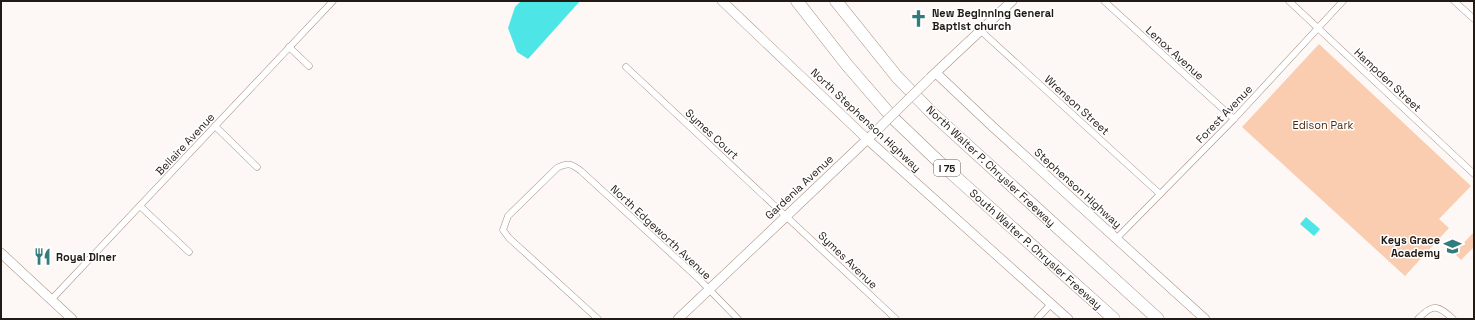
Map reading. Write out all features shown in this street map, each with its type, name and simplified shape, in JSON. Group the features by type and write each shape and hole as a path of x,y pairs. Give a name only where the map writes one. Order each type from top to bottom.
{"highway":[{"name":"South Walter P. Chrysler Freeway","path":"797,1 846,66 892,116 939,162 1114,319"},
{"name":"North Walter P. Chrysler Freeway","path":"836,1 897,77 933,114 1158,319"}],"main road":[{"name":"North Stephenson Highway","path":"722,1 867,139 1068,319"},
{"name":"Gardenia Avenue","path":"678,319 1012,1"},
{"name":"Stephenson Highway","path":"932,76 1205,319"},
{"path":"1,253 72,319"}],"street":[{"name":"Bellaire Avenue","path":"51,300 333,1"},
{"name":"Lenox Avenue","path":"1104,1 1234,119"},
{"name":"Hampden Street","path":"1289,1 1474,174"},
{"name":"Forest Avenue","path":"1116,239 1234,119 1343,1"},
{"path":"1454,1 1474,19"},
{"name":"Wrenson Street","path":"981,31 1160,194"},
{"path":"289,48 309,66"},
{"name":"Symes Court","path":"626,67 786,216"},
{"path":"215,126 257,167"},
{"name":"North Edgeworth Avenue","path":"598,319 509,238 503,230 508,216 557,168 568,163 574,165 589,178 699,279 708,290 738,319"},
{"path":"140,206 189,252"},
{"name":"Symes Avenue","path":"786,216 896,319"},
{"path":"1037,319 1051,304"},
{"path":"1418,319 1426,310 1435,308 1442,309 1453,319"}],"green space":[{"name":"Edison Park","path":"1319,44 1471,186 1439,219 1449,228 1405,276 1242,127"},
{"path":"1474,232 1474,247 1461,260 1454,253"}],"water":[{"path":"521,1 580,1 528,59 517,52 508,28 515,7"},
{"path":"1306,217 1320,229 1314,236 1300,224"}],"place":[{"name":"New Beginning General Baptist church","path":"919,19"},
{"name":"Keys Grace Academy","path":"1453,246"},
{"name":"Royal Diner","path":"43,257"}]}
